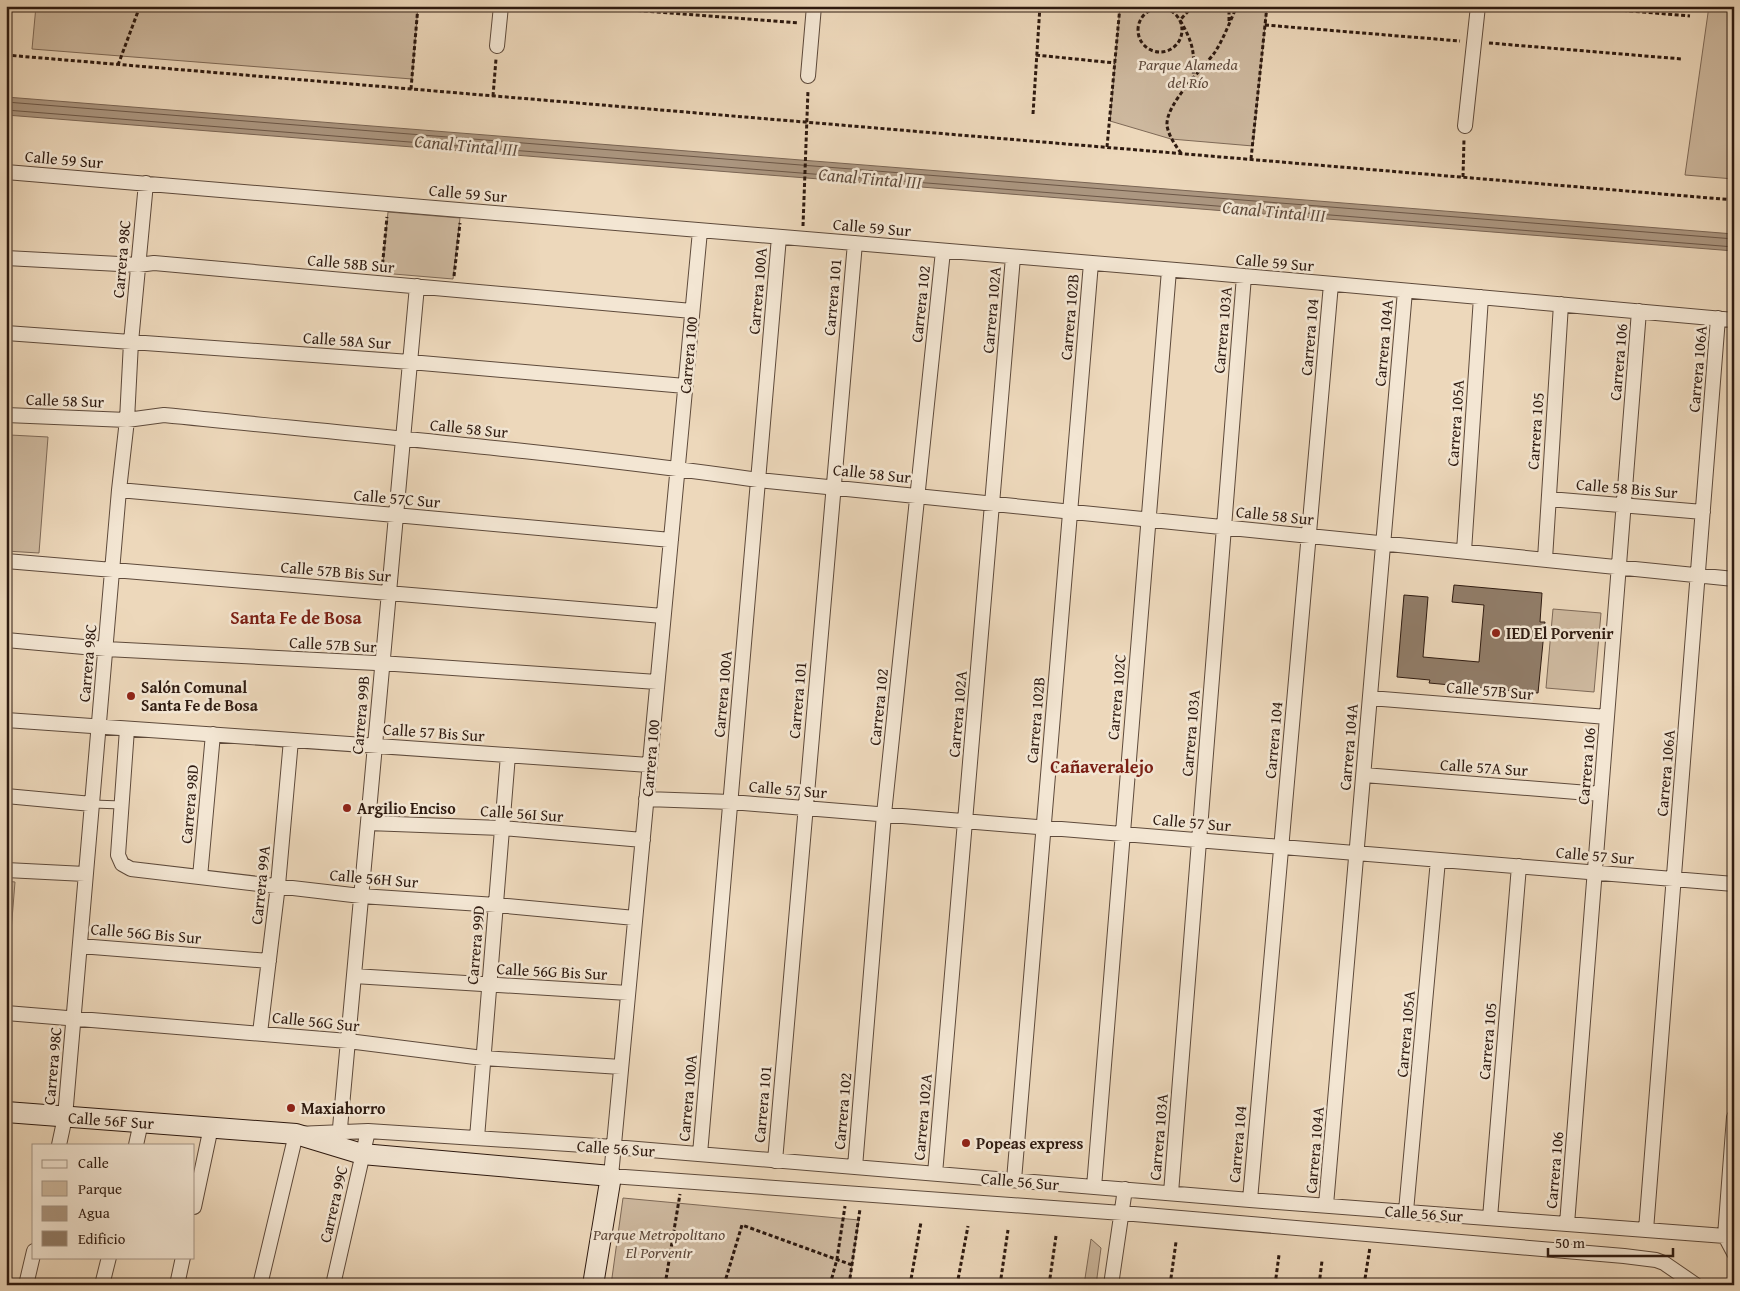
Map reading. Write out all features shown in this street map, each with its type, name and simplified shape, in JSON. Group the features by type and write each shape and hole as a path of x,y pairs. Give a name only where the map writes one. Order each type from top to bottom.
{"street":[{"path":"497,46 501,6"},
{"path":"808,76 814,6"},
{"path":"1465,126 1478,6"},
{"name":"Calle 59 Sur","path":"6,172 1244,276 1734,320"},
{"name":"Carrera 98C","path":"59,1144 65,1116 74,1018 146,183"},
{"name":"Carrera 100","path":"593,1285 614,1148 700,231"},
{"name":"Carrera 100A","path":"700,1154 779,237"},
{"name":"Carrera 101","path":"774,1161 855,243"},
{"name":"Carrera 102","path":"855,1167 884,814 943,251"},
{"name":"Carrera 102A","path":"935,1174 1013,257"},
{"name":"Calle 58B Sur","path":"6,258 138,264 154,263 692,311"},
{"name":"Carrera 102B","path":"1014,1180 1092,263"},
{"name":"Carrera 102C","path":"1094,1187 1169,270"},
{"name":"Carrera 103A","path":"1171,1193 1244,276"},
{"name":"Carrera 104","path":"1250,1200 1332,284"},
{"name":"Carrera 99B","path":"339,1139 417,286"},
{"name":"Carrera 104A","path":"1326,1206 1405,291"},
{"name":"Carrera 105A","path":"1464,551 1481,297"},
{"name":"Carrera 105","path":"1545,560 1561,304"},
{"name":"Carrera 106","path":"1567,1224 1639,311"},
{"name":"Carrera 106A","path":"1646,1230 1718,318"},
{"name":"Calle 58A Sur","path":"6,332 410,362 685,386"},
{"name":"Calle 58 Sur","path":"6,415 127,420 164,415 403,439 677,469 758,480 1734,578"},
{"name":"Calle 57C Sur","path":"119,490 671,540"},
{"name":"Calle 58 Bis Sur","path":"1549,499 1703,512"},
{"name":"Calle 57B Bis Sur","path":"6,561 663,616"},
{"name":"Calle 57B Sur","path":"6,640 106,649 382,664 657,682"},
{"name":"Calle 57B Sur","path":"1370,698 1607,717"},
{"name":"Calle 57 Bis Sur","path":"6,720 649,765"},
{"path":"122,805 127,729"},
{"name":"Carrera 98D","path":"200,878 213,734"},
{"name":"Carrera 99A","path":"260,1033 278,885 292,740"},
{"name":"Carrera 99D","path":"477,1138 508,755"},
{"name":"Calle 57A Sur","path":"1364,775 1601,794"},
{"path":"6,796 92,804"},
{"name":"Calle 57 Sur","path":"646,799 730,802 884,814 1734,884"},
{"name":"Calle 56H Sur","path":"122,805 118,855 122,864 130,869 361,896 496,905 635,918"},
{"name":"Calle 56I Sur","path":"368,823 501,828 642,840"},
{"name":"Carrera 105A","path":"1406,1212 1438,860"},
{"name":"Carrera 105","path":"1490,1218 1519,866"},
{"path":"6,870 85,874"},
{"name":"Calle 56G Bis Sur","path":"80,946 269,961"},
{"name":"Calle 56G Bis Sur","path":"354,976 628,994"},
{"name":"Calle 56G Sur","path":"6,1013 260,1033 348,1041 483,1058 621,1068"},
{"name":"Calle 56F Sur","path":"6,1112 211,1127 339,1139 362,1154"},
{"path":"1734,1117 1724,1236 1734,1253"},
{"path":"136,1144 142,1122"},
{"path":"195,1201 211,1127"},
{"name":"Calle 56 Sur","path":"339,1139 368,1131 477,1138 700,1154 1250,1200 1724,1236"},
{"name":"Carrera 99C","path":"333,1285 368,1131"},
{"path":"260,1285 296,1134"},
{"name":"Calle 56 Sur","path":"362,1154 682,1182 1122,1213 1656,1260 1675,1269 1696,1285"},
{"path":"1111,1285 1125,1189"},
{"path":"26,1285 32,1258"},
{"path":"102,1285 109,1258"},
{"path":"177,1285 183,1258"}],"lane":[{"path":"92,804 122,805"}],"path":[{"path":"118,65 140,6"},
{"path":"411,89 418,6"},
{"path":"579,6 812,24"},
{"path":"1032,114 1040,6"},
{"path":"1107,148 1120,6"},
{"path":"1180,20 1193,6"},
{"path":"1229,6 1229,24"},
{"path":"1181,153 1171,139 1167,124 1171,111 1177,99 1216,51 1238,6"},
{"path":"1251,160 1267,6"},
{"path":"1571,6 1690,16"},
{"path":"1180,20 1181,35 1173,47 1159,52 1146,46 1138,33 1141,18 1152,9 1166,8 1172,11 1180,20 1190,38 1194,56 1193,79"},
{"path":"493,96 497,46"},
{"path":"6,55 1734,200"},
{"path":"1036,55 1115,63"},
{"path":"803,206 808,76"},
{"path":"1463,177 1465,126"},
{"path":"381,283 389,204"},
{"path":"452,289 461,210"},
{"path":"665,1285 682,1182"},
{"path":"830,1285 837,1259 846,1193"},
{"path":"849,1285 862,1194"},
{"path":"921,1222 910,1283 929,1285"},
{"path":"724,1285 742,1225 852,1265"},
{"path":"957,1285 968,1226"},
{"path":"1000,1285 1008,1230"},
{"path":"1364,1285 1372,1234"},
{"path":"1049,1285 1056,1236"},
{"path":"1170,1285 1176,1242"},
{"path":"1275,1285 1278,1255"},
{"path":"1319,1285 1322,1261"}],"green space":[{"path":"36,6 418,6 412,79 32,49"},
{"name":"Parque Alameda del Río","path":"1120,6 1267,6 1253,146 1171,139 1110,121"},
{"path":"1709,6 1734,6 1734,179 1685,175"},
{"path":"388,212 460,218 453,279 382,273"},
{"path":"10,435 48,437 39,553 6,551 6,489"},
{"path":"1553,609 1601,613 1594,692 1546,688"},
{"path":"6,881 15,882 6,994"},
{"name":"Parque Metropolitano El Porvenir","path":"623,1198 859,1220 849,1285 611,1285"},
{"path":"1091,1239 1101,1248 1096,1285 1084,1285"}],"water":[{"name":"Canal Tintal III","path":"6,97 1734,234 1734,251 6,115"}],"building":[{"path":"1454,585 1542,593 1540,622 1545,622 1538,693 1429,683 1430,680 1397,677 1404,595 1428,597 1423,657 1479,662 1484,605 1452,602"}],"place":[{"name":"IED El Porvenir","path":"1496,633"},
{"name":"Salón Comunal Santa Fe de Bosa","path":"131,696"},
{"name":"Argilio Enciso","path":"347,808"},
{"name":"Maxiahorro","path":"291,1108"},
{"name":"Popeas express","path":"966,1143"}],"district":[{"name":"Santa Fe de Bosa","path":"296,617"},
{"name":"Cañaveralejo","path":"1102,766"}]}
